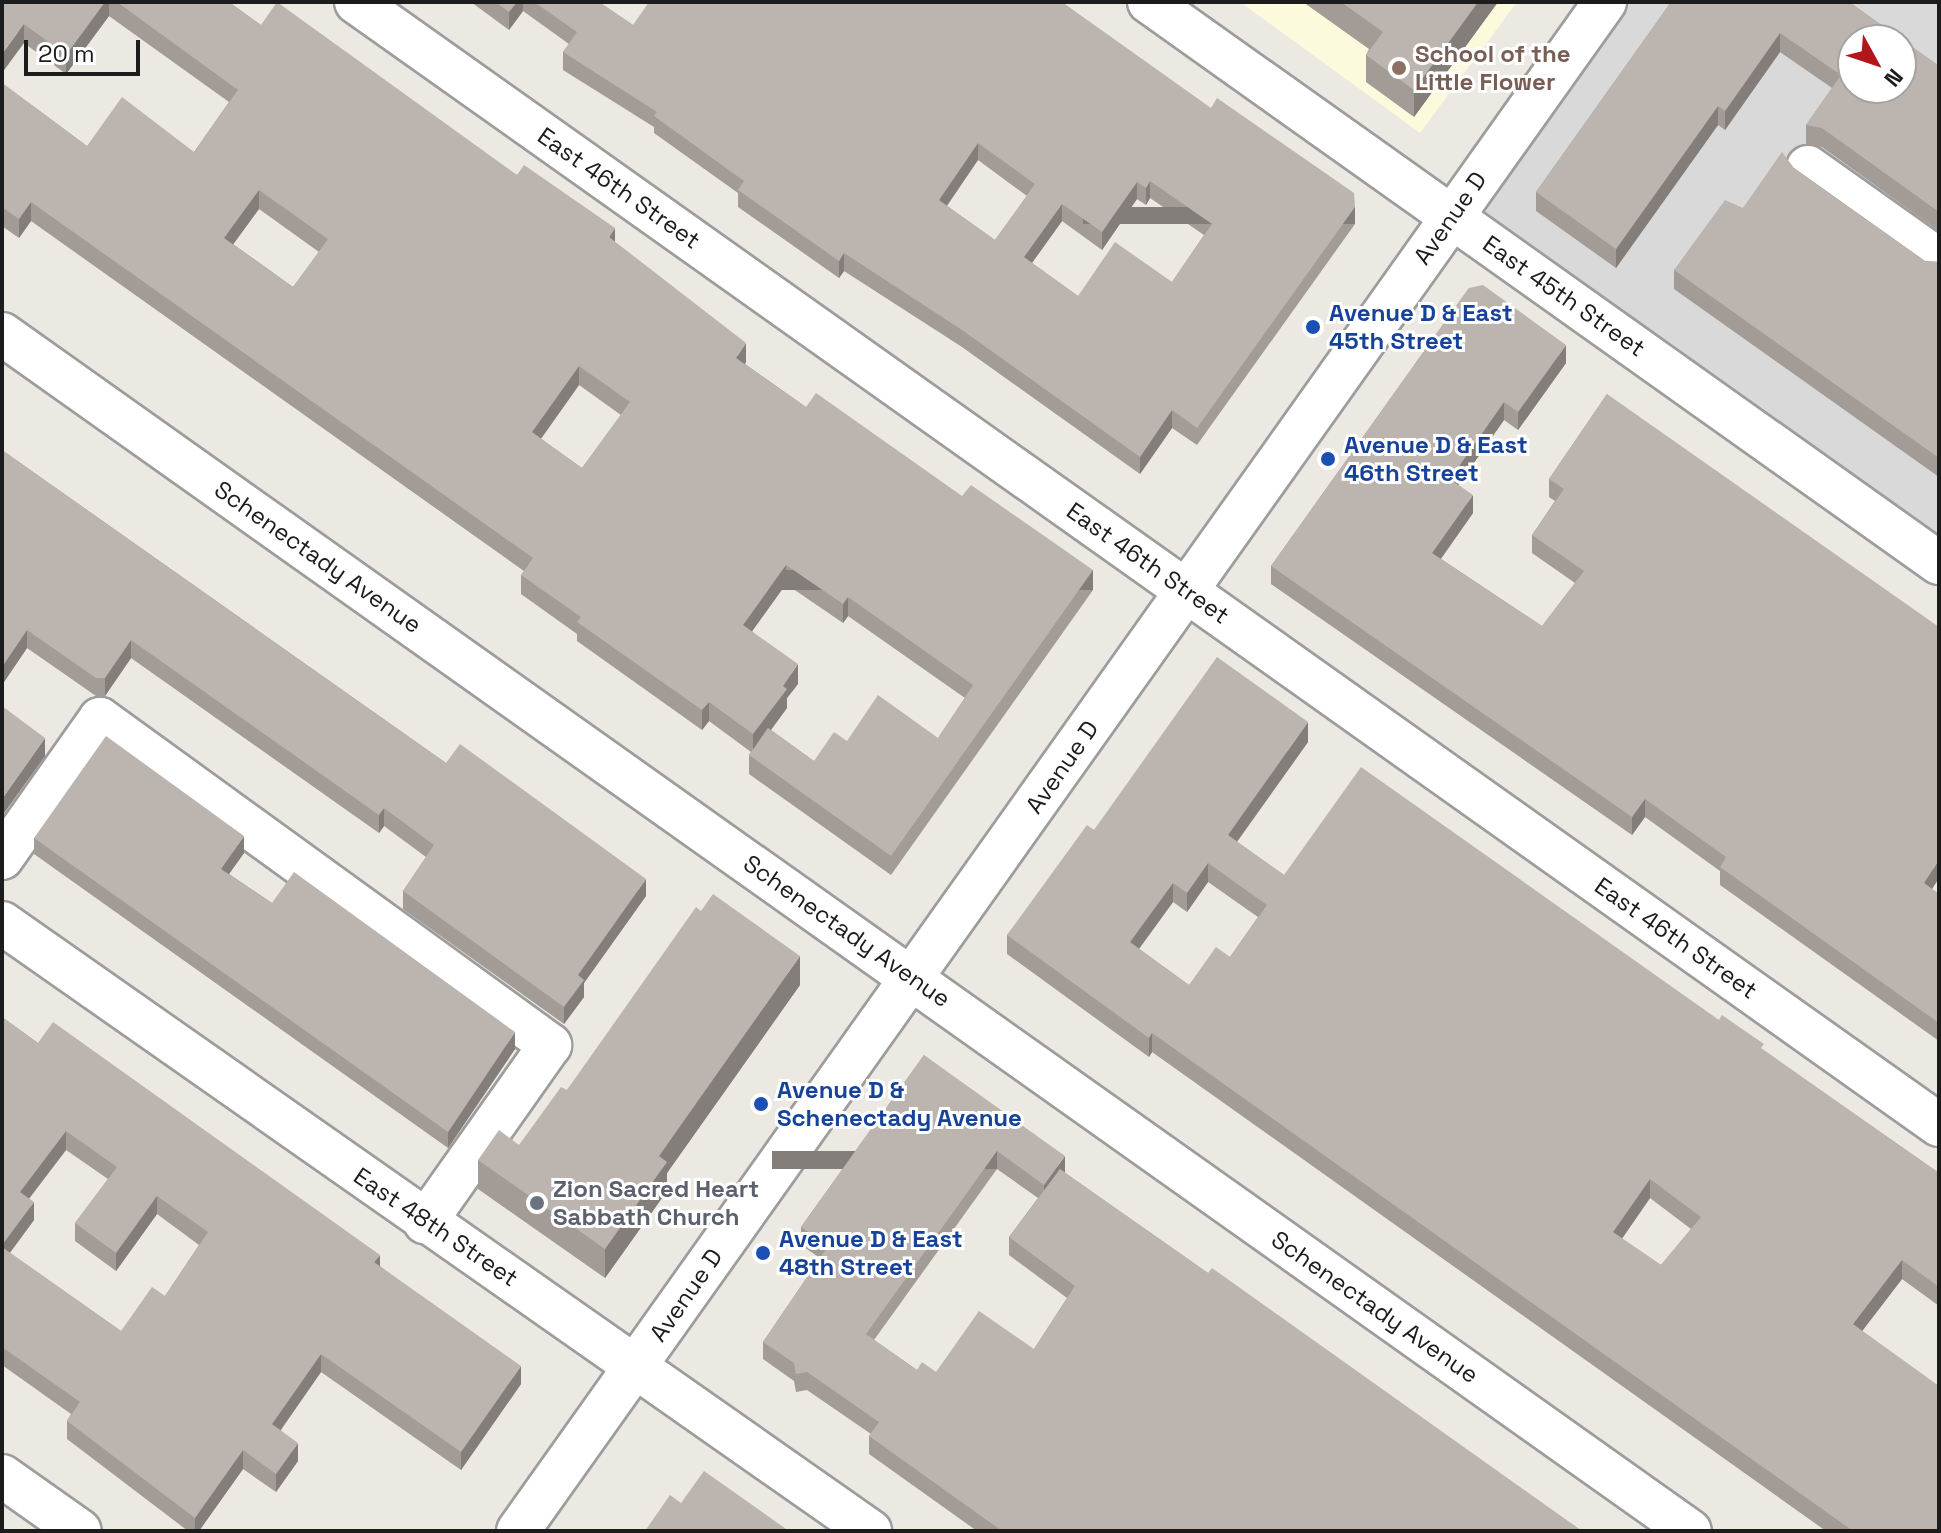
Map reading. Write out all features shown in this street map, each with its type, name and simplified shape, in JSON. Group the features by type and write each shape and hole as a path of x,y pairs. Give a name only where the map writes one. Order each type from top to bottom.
{"street":[{"name":"East 46th Street","path":"356,2 1939,1125"},
{"name":"East 45th Street","path":"1149,2 1939,563"},
{"name":"Avenue D","path":"518,1531 1605,2"},
{"path":"1808,167 1939,260"},
{"name":"Schenectady Avenue","path":"2,334 1690,1531"},
{"path":"2,858 100,719 550,1045 425,1222"},
{"name":"East 48th Street","path":"2,923 870,1531"},
{"path":"2,1476 80,1531"}],"shaded area":[{"name":"School of the Little Flower","path":"1240,2 1517,2 1420,133"},
{"path":"1605,2 1939,2 1939,563 1452,216"}],"building":[{"path":"2,2 105,2 66,55 24,24 2,54"},
{"path":"117,2 229,2 261,25 277,2 517,175 524,165 615,228 609,237 746,343 736,358 806,407 816,393 962,496 971,485 1093,570 891,856 749,755 768,728 814,761 834,732 847,741 878,695 938,738 973,685 848,597 843,604 786,565 743,625 798,664 783,686 787,689 753,734 709,702 702,710 577,622 581,617 521,575 533,558 31,202 19,219 2,207 2,83 87,146 122,97 194,152 238,90","holes":["259,190 328,239 293,287 224,238","579,366 630,402 582,468 532,432"]},
{"path":"495,2 517,2 509,12"},
{"path":"534,2 599,2 633,25 649,2 1062,2 1211,108 1217,98 1354,193 1355,207 1197,428 1172,410 1140,457 962,330 844,253 839,261 738,190 744,181 654,116 657,112 563,52 577,32","holes":["978,143 1035,184 995,240 939,200","1150,181 1212,224 1172,282 1115,242 1078,296 1024,257 1062,204 1102,232 1137,182 1146,188"]},
{"path":"1341,2 1478,2 1414,90 1366,55 1383,32"},
{"path":"1671,2 1849,2 1880,24 1837,24 1837,72 1780,33 1725,111 1718,106 1616,249 1536,192"},
{"path":"1917,50 1939,66 1939,212 1822,128 1806,125 1837,81 1837,104 1917,104"},
{"path":"1782,152 1794,168 1925,261 1939,262 1939,458 1674,270 1725,200 1743,208"},
{"path":"1483,285 1566,345 1518,412 1504,402 1450,479 1473,495 1432,553 1542,626 1584,571 1532,535 1564,489 1549,479 1607,394 1939,627 1939,860 1924,883 1939,894 1939,1023 1720,867 1726,857 1645,799 1632,817 1271,566 1469,288"},
{"path":"2,450 446,763 460,744 646,879 578,975 584,980 564,1007 403,891 434,845 384,808 379,815 131,640 105,678 96,678 27,630 2,667"},
{"path":"1217,657 1308,722 1228,835 1284,875 1361,767 1719,1020 1722,1015 1764,1044 1761,1048 1939,1173 1939,1287 1902,1260 1853,1324 1939,1386 1939,1531 1853,1531 1152,1033 1149,1038 1007,935 1087,825 1094,830","holes":["1208,863 1267,905 1230,957 1216,947 1189,985 1130,942 1173,883 1187,893","1650,1179 1701,1217 1661,1265 1613,1232"]},
{"path":"2,706 45,738 2,799"},
{"path":"106,736 244,836 221,869 272,903 294,872 515,1032 448,1132 34,838"},
{"path":"713,894 800,956 659,1156 667,1162 605,1249 478,1160 499,1130 519,1145 561,1087 567,1090 696,907 701,911"},
{"path":"2,1017 38,1043 53,1022 380,1255 374,1262 521,1366 461,1452 321,1354 272,1424 298,1443 276,1474 243,1450 195,1518 67,1421 80,1402 2,1347 2,1247 121,1331 152,1287 165,1296 208,1232 157,1196 116,1253 75,1223 117,1167 66,1131 20,1192 34,1202 2,1245"},
{"path":"924,1055 1065,1156 1044,1185 997,1151 866,1334 917,1370 922,1362 936,1372 979,1311 1034,1349 1075,1286 1009,1237 1060,1169 1208,1273 1212,1268 1582,1531 1002,1531 869,1436 879,1422 807,1372 796,1374 794,1363 763,1342 828,1246 801,1227"},
{"path":"704,1471 789,1531 645,1531 670,1495 681,1503"}],"place":[{"name":"School of the Little Flower","path":"1399,68"},
{"name":"Avenue D & East 45th Street","path":"1313,327"},
{"name":"Avenue D & East 46th Street","path":"1328,459"},
{"name":"Avenue D & Schenectady Avenue","path":"761,1104"},
{"name":"Zion Sacred Heart Sabbath Church","path":"537,1203"},
{"name":"Avenue D & East 48th Street","path":"763,1253"}]}
